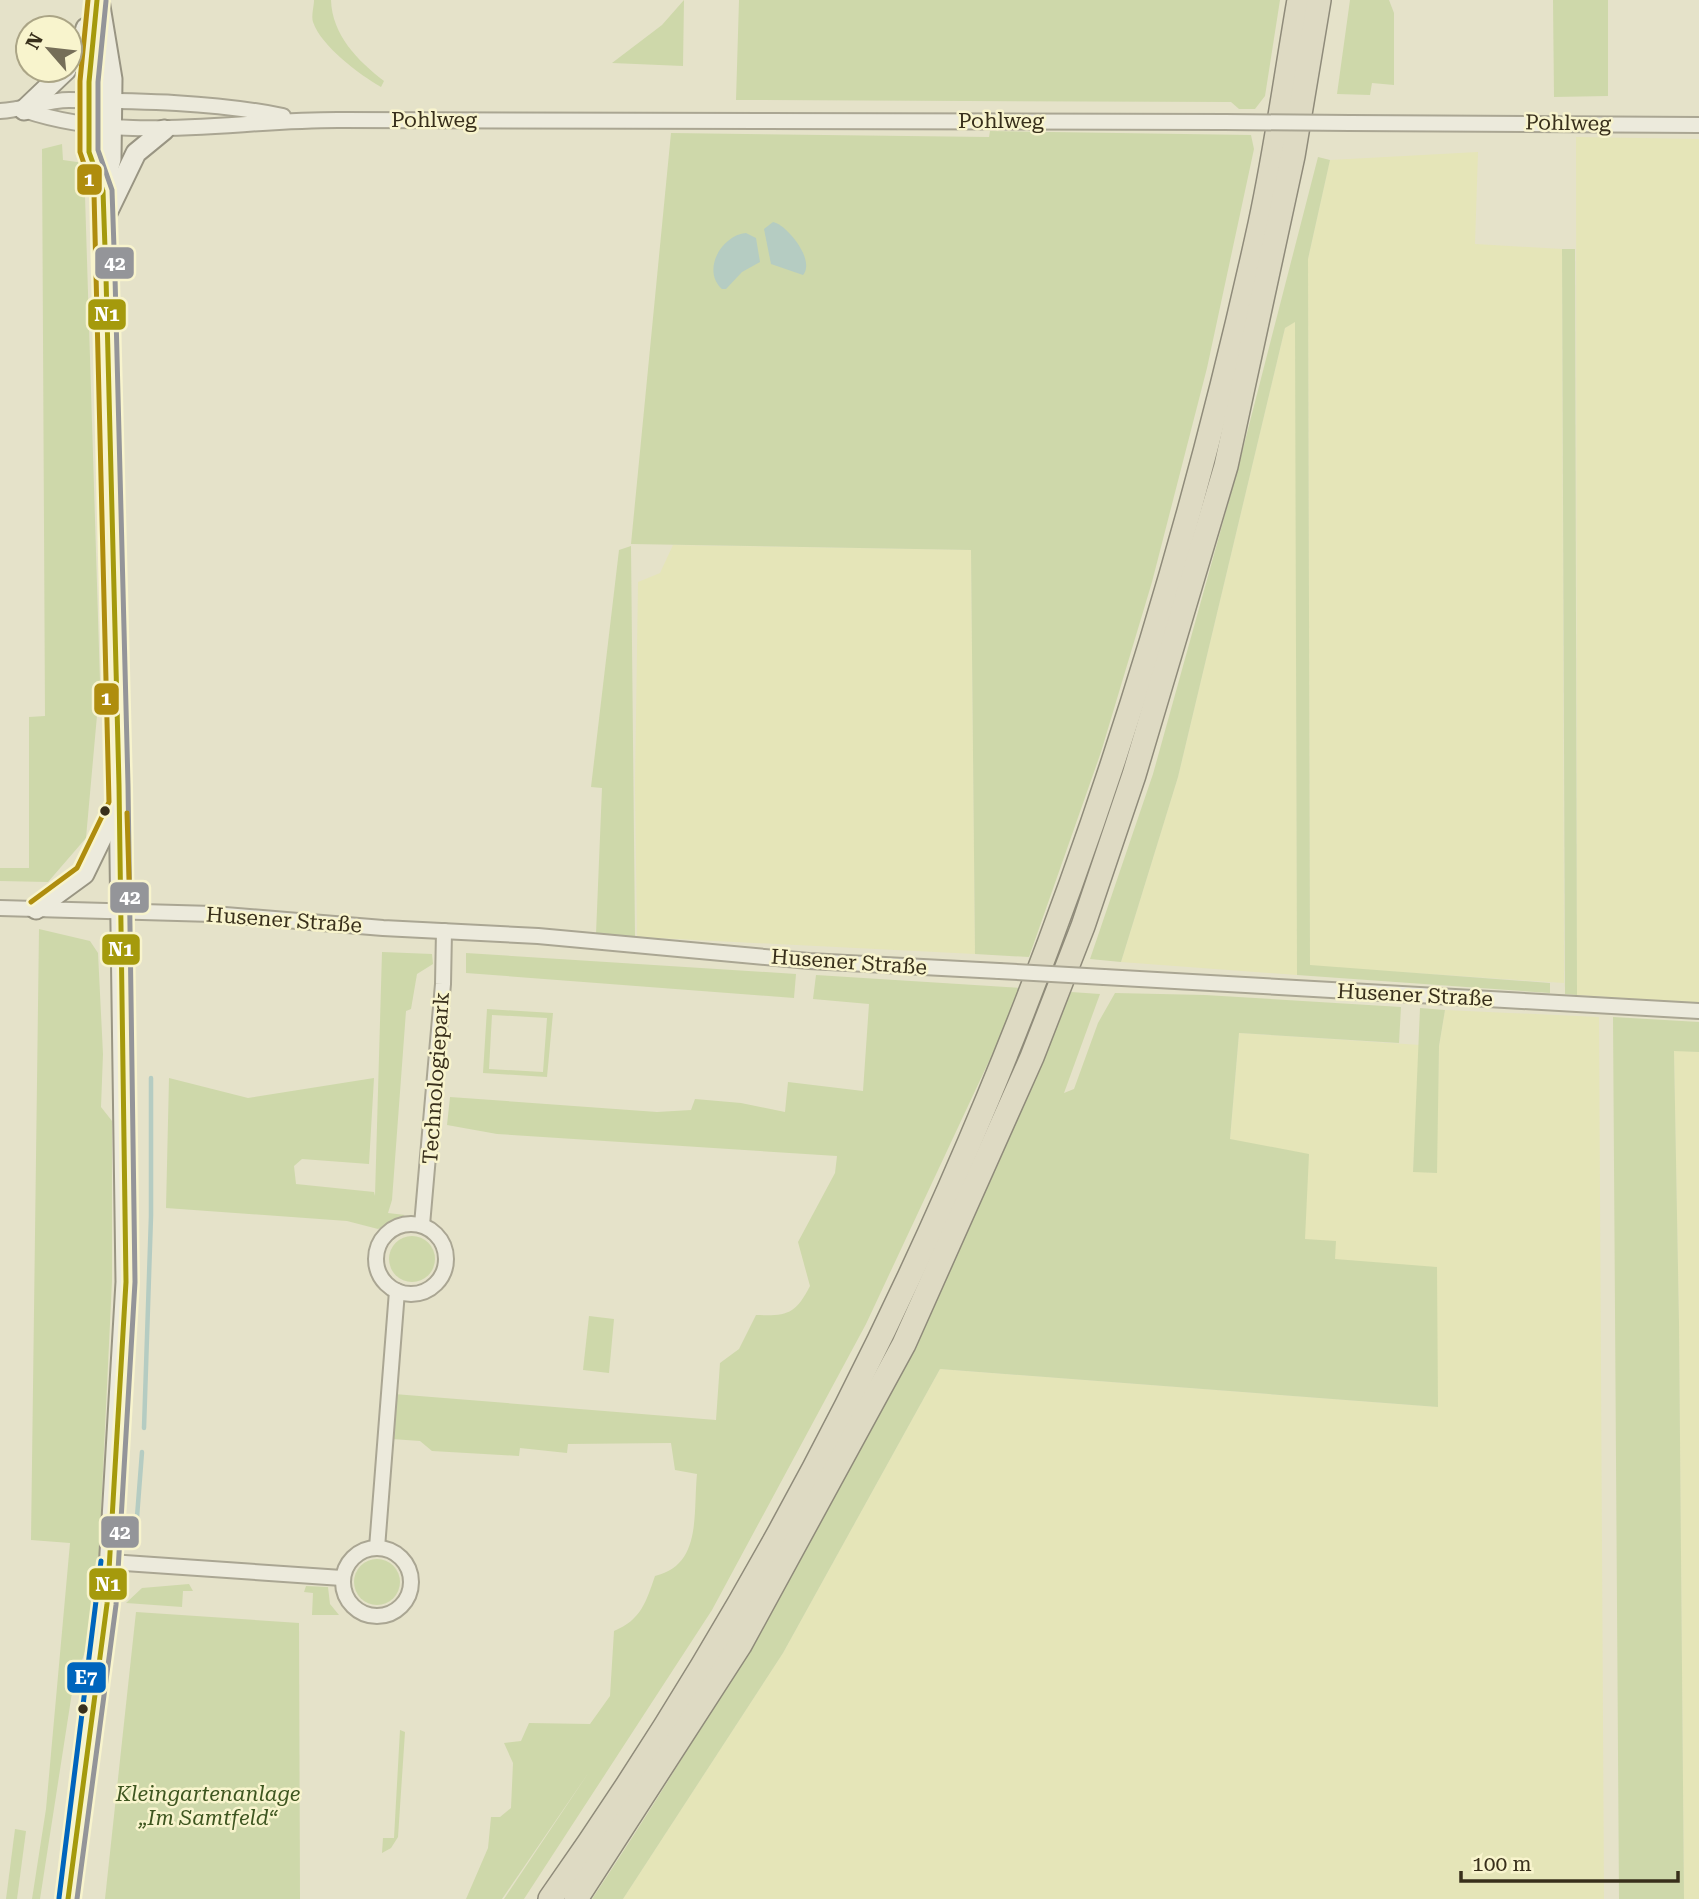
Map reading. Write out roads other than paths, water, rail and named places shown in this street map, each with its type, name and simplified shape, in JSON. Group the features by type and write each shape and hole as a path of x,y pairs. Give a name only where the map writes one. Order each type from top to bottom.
{"highway":[{"path":"550,1899 618,1803 726,1628 845,1408 884,1335 1014,1039 1113,767 1206,447 1261,220 1299,0"},
{"path":"576,1899 740,1645 904,1344 1037,1045 1083,926 1134,775 1226,466 1293,156 1319,0"}],"main road":[{"path":"84,37 97,0"},
{"path":"97,0 89,103 89,152 103,191"},
{"path":"68,1899 110,1562 126,1282 121,910 103,191 111,159 112,79 97,0"},
{"path":"24,110 51,84"},
{"path":"104,220 135,153 164,130"},
{"path":"36,909 84,874 118,804"}],"street":[{"name":"Pohlweg","path":"0,111 24,110 67,100 89,103 231,106 302,120"},
{"name":"Pohlweg","path":"24,110 89,127 164,130 302,120 1699,125"},
{"name":"Husener Straße","path":"0,908 213,914 538,936 809,961 1699,1011"},
{"name":"Technologiepark","path":"422,1225 442,996 443,931"},
{"path":"402,1225 422,1225 438,1236 447,1256 443,1274 436,1284 423,1292 408,1294 397,1291 385,1282 378,1269 379,1246 385,1236 402,1225"},
{"path":"377,1548 397,1291"},
{"path":"377,1548 396,1553 408,1567 411,1585 399,1609 383,1616 365,1615 350,1604 342,1578 355,1555 377,1548"},
{"path":"110,1562 342,1578"}],"waterway":[{"path":"144,1428 151,1216 151,1078"},
{"path":"137,1517 142,1452"}],"park label":[{"name":"Kleingartenanlage „Im Samtfeld“","path":"208,1806"}]}
